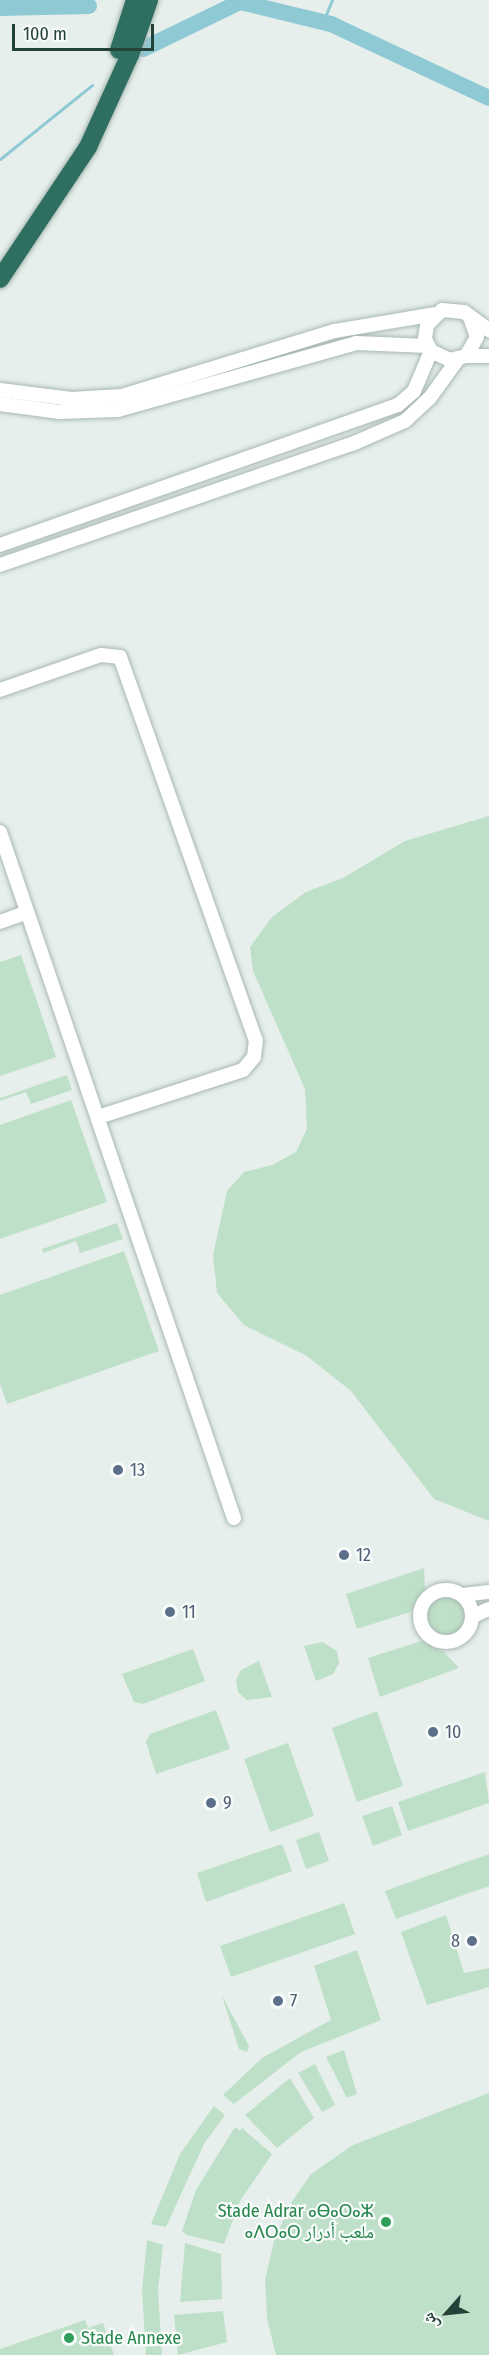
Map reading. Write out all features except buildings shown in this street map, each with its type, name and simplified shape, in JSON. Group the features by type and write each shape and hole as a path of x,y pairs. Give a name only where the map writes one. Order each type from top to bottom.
{"highway":[{"path":"0,258 81,137 117,57 135,0"},
{"path":"0,279 88,147 130,55 149,0"}],"street":[{"path":"0,390 71,399 122,396 335,331 435,314 449,309 470,317 489,330"},
{"path":"435,314 425,332 430,349 442,359 489,356"},
{"path":"0,565 352,444 394,426 429,399 477,337 470,317"},
{"path":"0,404 58,412 118,410 356,343 430,349"},
{"path":"0,545 398,405 414,391 430,349"},
{"path":"0,690 100,655 120,657 256,1040 254,1058 243,1070 98,1117"},
{"path":"0,832 234,1518"},
{"path":"0,922 27,912"},
{"path":"489,1592 463,1595 448,1589 434,1592 423,1602 421,1624 431,1638 450,1642 464,1635 473,1616 489,1609"},
{"path":"463,1595 473,1616"}],"green space":[{"path":"489,816 489,1521 434,1499 351,1391 307,1356 244,1325 217,1293 213,1255 227,1191 244,1172 272,1165 296,1152 307,1129 305,1089 253,971 250,947 272,917 306,892 343,878 405,841"},
{"path":"21,955 56,1057 0,1076 0,962"},
{"path":"67,1075 72,1090 31,1104 26,1092 0,1101 0,1098"},
{"path":"71,1100 107,1202 0,1239 0,1125"},
{"path":"117,1223 123,1239 80,1253 76,1241 43,1253 42,1249"},
{"path":"124,1251 159,1351 7,1404 0,1384 0,1295"},
{"path":"424,1568 425,1589 410,1612 357,1629 346,1594"},
{"path":"448,1595 462,1601 468,1615 462,1629 448,1635 434,1629 428,1615 434,1601"},
{"path":"422,1641 444,1652 459,1668 380,1697 368,1658"},
{"path":"322,1642 337,1651 339,1663 333,1674 316,1681 304,1646"},
{"path":"193,1649 205,1681 143,1704 134,1702 122,1674"},
{"path":"259,1661 272,1697 247,1700 238,1692 236,1680 241,1670"},
{"path":"216,1710 230,1749 156,1774 146,1742 150,1734"},
{"path":"377,1711 403,1786 357,1802 332,1728"},
{"path":"288,1743 314,1816 270,1832 244,1759"},
{"path":"485,1772 489,1803 408,1831 398,1802"},
{"path":"392,1806 402,1835 373,1846 362,1816"},
{"path":"319,1832 329,1861 306,1869 296,1840"},
{"path":"282,1844 292,1871 206,1902 197,1873"},
{"path":"489,1854 489,1886 396,1919 385,1891"},
{"path":"344,1903 355,1934 231,1977 220,1946"},
{"path":"446,1915 464,1973 489,1968 489,1987 427,2005 401,1932"},
{"path":"357,1950 381,2020 301,2052 234,2104 223,2095 262,2058 331,2020 314,1966"},
{"path":"222,1996 249,2046 247,2052 239,2049"},
{"path":"344,2050 357,2094 347,2098 326,2057"},
{"path":"315,2064 335,2105 322,2112 298,2073"},
{"path":"290,2078 314,2118 277,2148 245,2115"},
{"name":"Stade Adrar ⴰⴱⴰⵔⴰⵣ ⴰⴷⵔⴰⵔ ملعب أدرار","path":"489,2093 489,2355 276,2355 267,2318 265,2280 274,2241 291,2203 311,2174 353,2145"},
{"path":"214,2106 225,2115 204,2144 166,2227 151,2224 180,2154"},
{"path":"235,2127 240,2131 242,2128 272,2154 240,2201 224,2244 187,2235 182,2231 196,2190"},
{"path":"147,2240 163,2245 158,2290 162,2355 146,2355 142,2291"},
{"path":"185,2243 221,2254 222,2299 180,2302"},
{"path":"223,2311 227,2342 178,2355 174,2315"},
{"name":"Stade Annexe","path":"85,2320 88,2328 103,2323 114,2355 0,2355 0,2349"}],"waterway":[{"path":"323,22 332,0"},
{"path":"143,49 240,2 331,24 489,98"},
{"path":"0,8 89,6"},
{"path":"0,159 92,85"}],"place":[{"name":"13","path":"118,1470"},
{"name":"12","path":"344,1555"},
{"name":"11","path":"170,1612"},
{"name":"10","path":"433,1732"},
{"name":"9","path":"211,1803"},
{"name":"8","path":"472,1941"},
{"name":"7","path":"278,2001"},
{"name":"Stade Adrar ⴰⴱⴰⵔⴰⵣ ⴰⴷⵔⴰⵔ ملعب أدرار","path":"386,2222"},
{"name":"Stade Annexe","path":"69,2338"}]}
